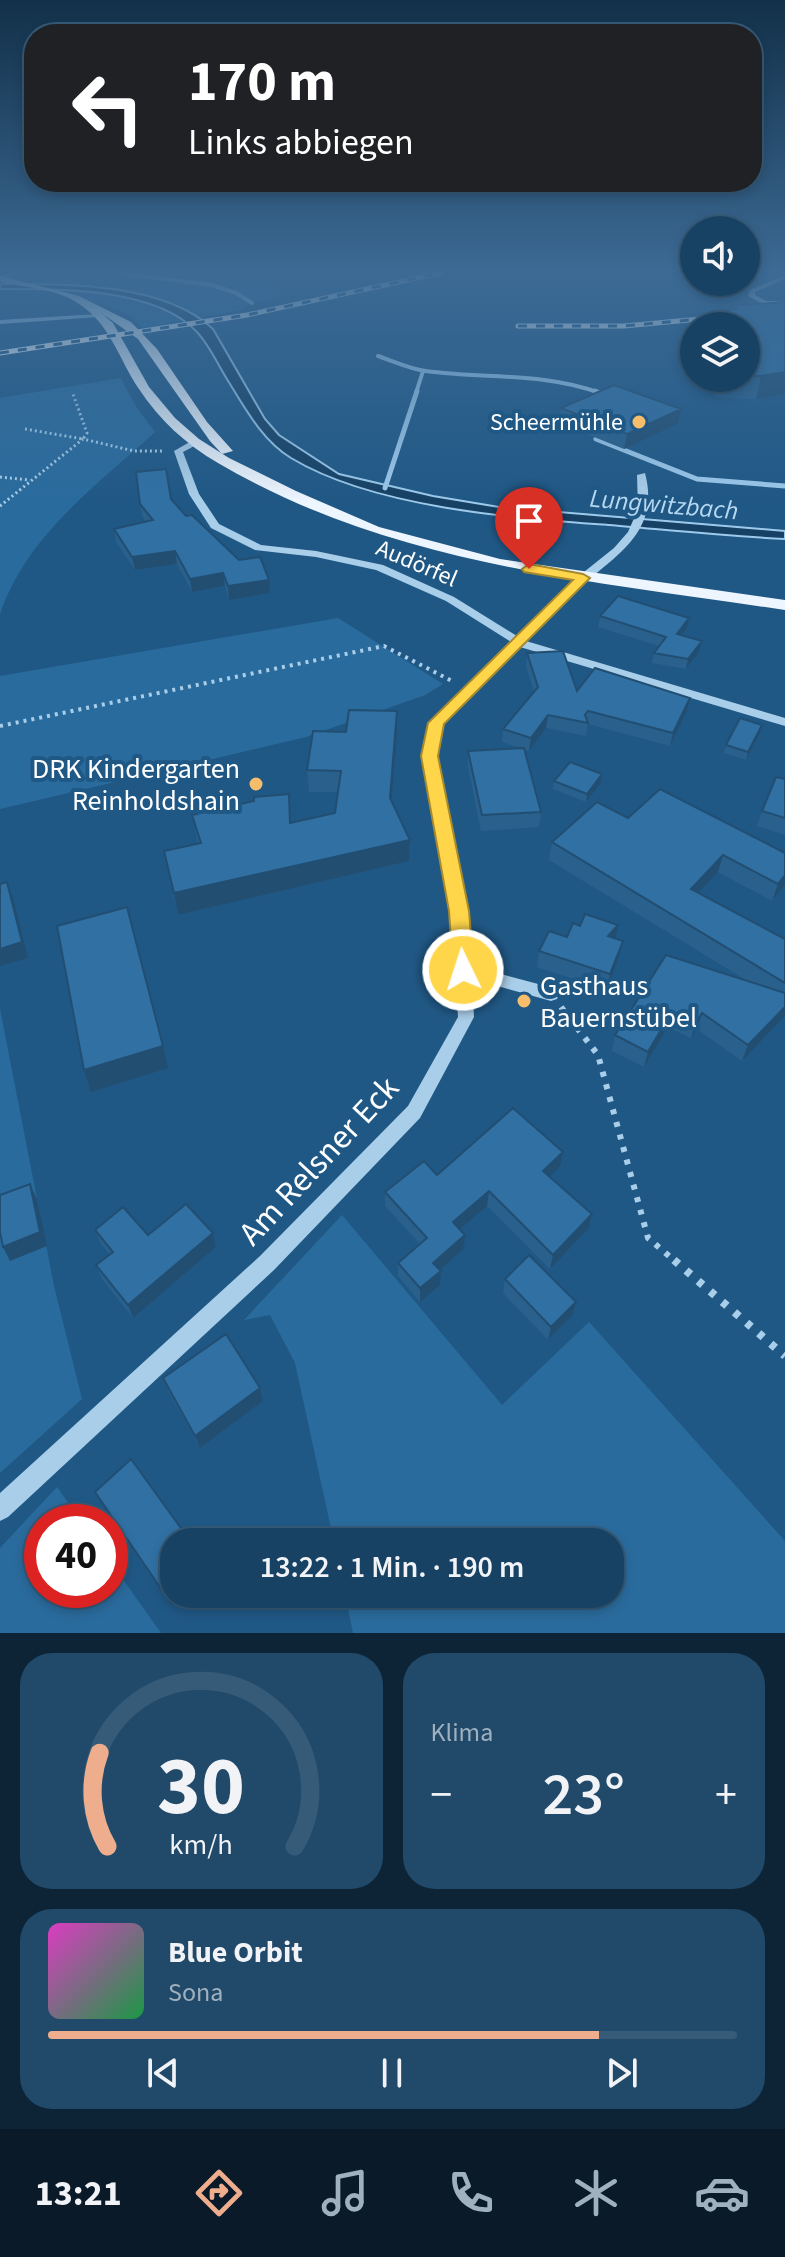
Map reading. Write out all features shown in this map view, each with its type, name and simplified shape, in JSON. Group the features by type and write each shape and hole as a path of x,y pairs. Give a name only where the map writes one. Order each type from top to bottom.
{"main road":[{"path":"124,349 144,388 171,421 195,442 261,479 374,530 499,563 583,578 785,605"},
{"path":"150,349 209,434 261,479"}],"street":[{"path":"178,451 195,442"},
{"name":"Audörfel","path":"178,451 194,494 215,526 259,548 316,554 379,567 450,599 520,643 785,722"},
{"name":"Am Relsner Eck","path":"0,1509 267,1263 414,1112 466,1017 459,911 429,756 436,723 583,578 601,567 631,537 643,511 642,475"},
{"path":"463,970 551,994"}],"path":[{"path":"0,506 87,433 73,394"},
{"path":"25,429 134,451 178,451"},
{"path":"0,477 30,480"},
{"path":"0,726 384,646 468,689"},
{"path":"551,994 598,1055 648,1238 785,1356"}],"shaded area":[{"path":"225,349 265,419 279,435 339,474 433,496 499,507 785,531 785,539 489,514 446,508 362,489 291,458 272,443 249,414 210,350"},
{"path":"121,378 135,405 155,432 87,492 45,536 12,586 0,614 0,398"},
{"path":"338,618 443,684 425,695 306,737 0,809 0,676"},
{"path":"0,1009 54,1286 82,1399 0,1473"},
{"path":"342,1215 502,1405 589,1322 785,1541 785,1633 353,1633 348,1608 624,1608 624,1528 331,1528 295,1363 270,1315 244,1320"},
{"path":"57,1487 69,1504 41,1504"},
{"path":"24,1522 24,1608 128,1608 128,1586 161,1633 0,1633 0,1548"}],"building":[{"path":"760,349 785,349 785,372 761,376"},
{"path":"614,385 681,409 627,434 561,408"},
{"path":"166,469 171,499 186,516 192,515 239,560 260,557 269,580 228,586 223,573 190,579 175,551 132,557 114,529 153,520 140,504 136,472"},
{"path":"618,596 689,618 677,634 702,641 688,659 654,653 666,637 600,616"},
{"path":"563,651 577,691 595,668 690,698 673,733 588,711 585,715 588,723 548,715 531,738 503,729 538,687 527,653"},
{"path":"349,710 397,711 390,798 410,840 174,893 164,851 201,843 192,815 254,801 254,797 289,794 290,823 335,813 341,771 307,770 313,731 346,732"},
{"path":"740,718 762,725 748,752 726,745"},
{"path":"524,748 541,812 482,815 468,751"},
{"path":"570,762 602,774 587,794 554,781"},
{"path":"776,777 785,779 785,818 762,811"},
{"path":"660,789 785,853 785,875 778,884 723,855 691,889 785,939 785,983 552,842 597,802 628,818"},
{"path":"7,882 22,942 0,949 0,884"},
{"path":"127,907 163,1046 84,1070 57,926"},
{"path":"585,914 618,925 608,936 623,941 610,974 539,951 549,931 567,937 573,923 580,926"},
{"path":"666,955 785,993 785,1007 748,1045 702,1013 696,1023 672,1011 648,1052 615,1035"},
{"path":"513,1108 563,1152 543,1171 592,1214 553,1255 489,1191 453,1222 465,1235 433,1263 441,1271 420,1288 398,1263 427,1238 385,1192 424,1161 437,1175"},
{"path":"30,1184 40,1232 3,1247 0,1195"},
{"path":"186,1204 213,1233 128,1305 96,1265 113,1252 95,1230 123,1207 148,1235"},
{"path":"529,1255 576,1302 551,1327 505,1279"},
{"path":"226,1334 260,1388 195,1436 163,1378"},
{"path":"131,1459 181,1528 160,1528 160,1587 128,1540 128,1504 103,1504 95,1492"}],"waterway":[{"path":"378,356 426,371 536,379 600,393"},
{"path":"416,393 423,371"},
{"path":"385,488 417,391"},
{"path":"595,391 608,396"},
{"name":"Lungwitzbach","path":"596,439 697,479 785,486"}],"railway":[{"path":"0,353 25,349"}],"place":[{"name":"Scheermühle","path":"639,422"},
{"name":"DRK Kindergarten Reinholdshain","path":"256,784"},
{"name":"Gasthaus Bauernstübel","path":"524,1001"}],"route":[{"path":"463,970 459,911 429,756 436,723 583,578 529,569"}]}
